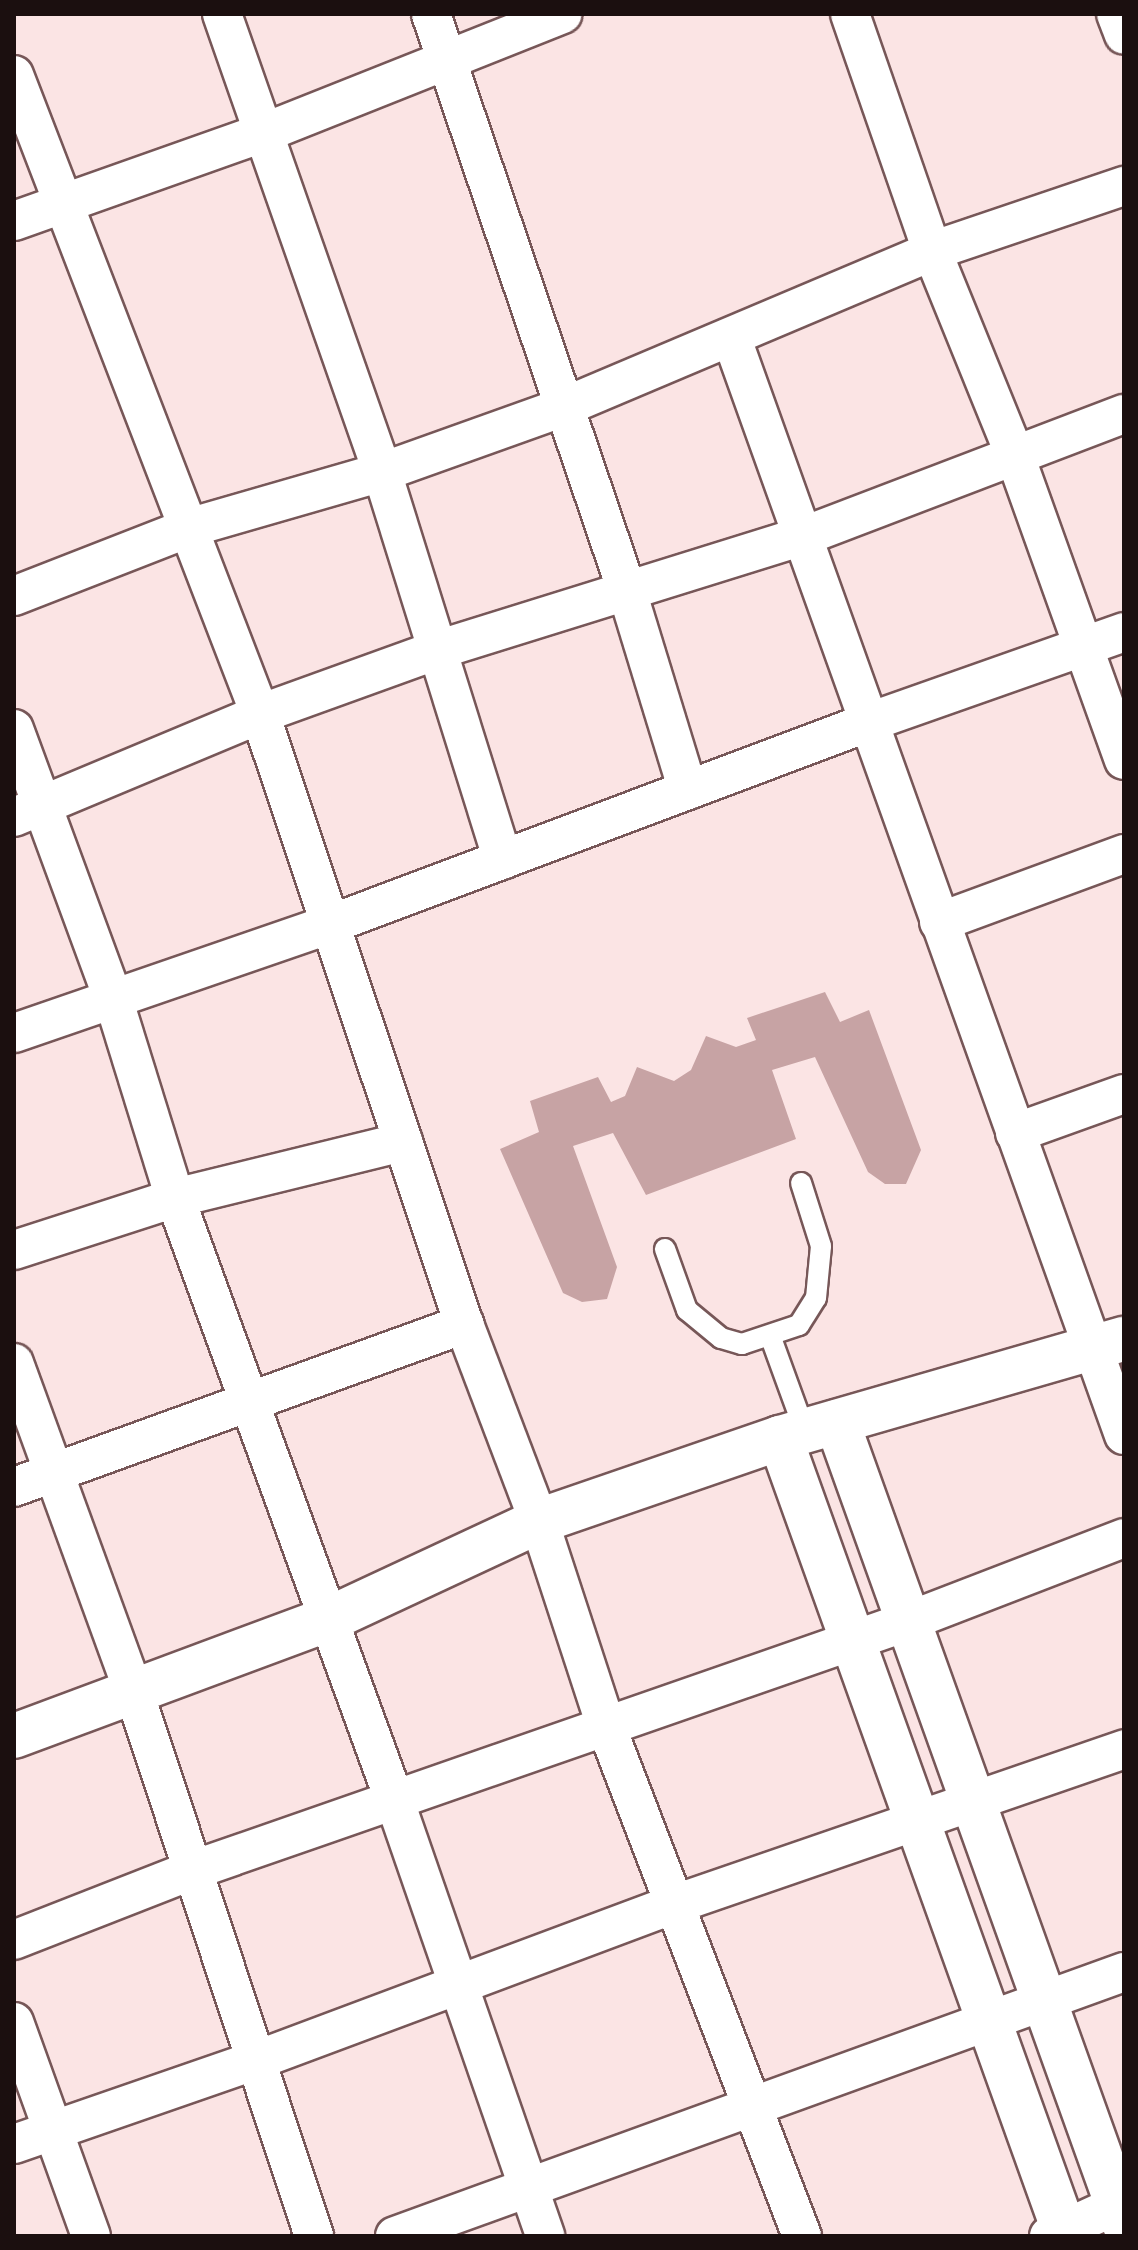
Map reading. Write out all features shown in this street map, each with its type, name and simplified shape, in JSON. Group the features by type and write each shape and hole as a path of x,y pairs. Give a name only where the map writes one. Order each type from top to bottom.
{"street":[{"path":"222,14 266,132 382,472 503,860"},
{"path":"431,14 561,408 627,591 688,790"},
{"path":"14,221 266,132 562,14"},
{"path":"850,14 932,251 1014,453 1124,760"},
{"path":"1116,14 1124,35"},
{"path":"14,75 67,202 260,714 464,1324 539,1521 606,1726 678,1903 802,2236"},
{"path":"14,596 188,528 382,472 561,408 732,339 932,251 1124,186"},
{"path":"732,339 1015,1133 1110,1344 1124,1435"},
{"path":"27,813 260,714 437,650 804,536 1014,453 1124,414"},
{"path":"14,1033 331,924 869,722 1124,632"},
{"path":"14,729 27,813 113,998 175,1198 394,1799 545,2236"},
{"path":"939,922 1124,854"},
{"path":"1015,1133 1124,1094"},
{"path":"14,1250 175,1198 403,1142"},
{"path":"14,1487 247,1400 464,1324"},
{"path":"14,1736 329,1619 539,1521 805,1425 1110,1344"},
{"path":"14,1363 56,1471 134,1692 314,2236"},
{"path":"805,1425 909,1621 1122,2210 1060,2234 989,2021 851,1638 805,1425"},
{"path":"14,1940 193,1870 851,1638 909,1621 1124,1538"},
{"path":"14,2144 257,2060 678,1903 917,1820 974,1804 1124,1749"},
{"path":"395,2236 527,2186 756,2108 1124,1972"},
{"path":"14,2022 91,2236"}],"lane":[{"path":"665,1249 687,1310 721,1338 742,1344 771,1338 799,1325 816,1298 821,1246 801,1183"},
{"path":"771,1338 805,1425"}],"building":[{"path":"825,992 840,1022 869,1010 921,1150 906,1184 885,1184 868,1172 815,1057 772,1070 796,1139 646,1195 613,1133 573,1146 617,1267 607,1299 582,1302 563,1293 500,1149 539,1132 530,1101 598,1077 611,1102 625,1096 637,1067 674,1081 691,1070 706,1036 736,1047 756,1040 747,1018"}]}
